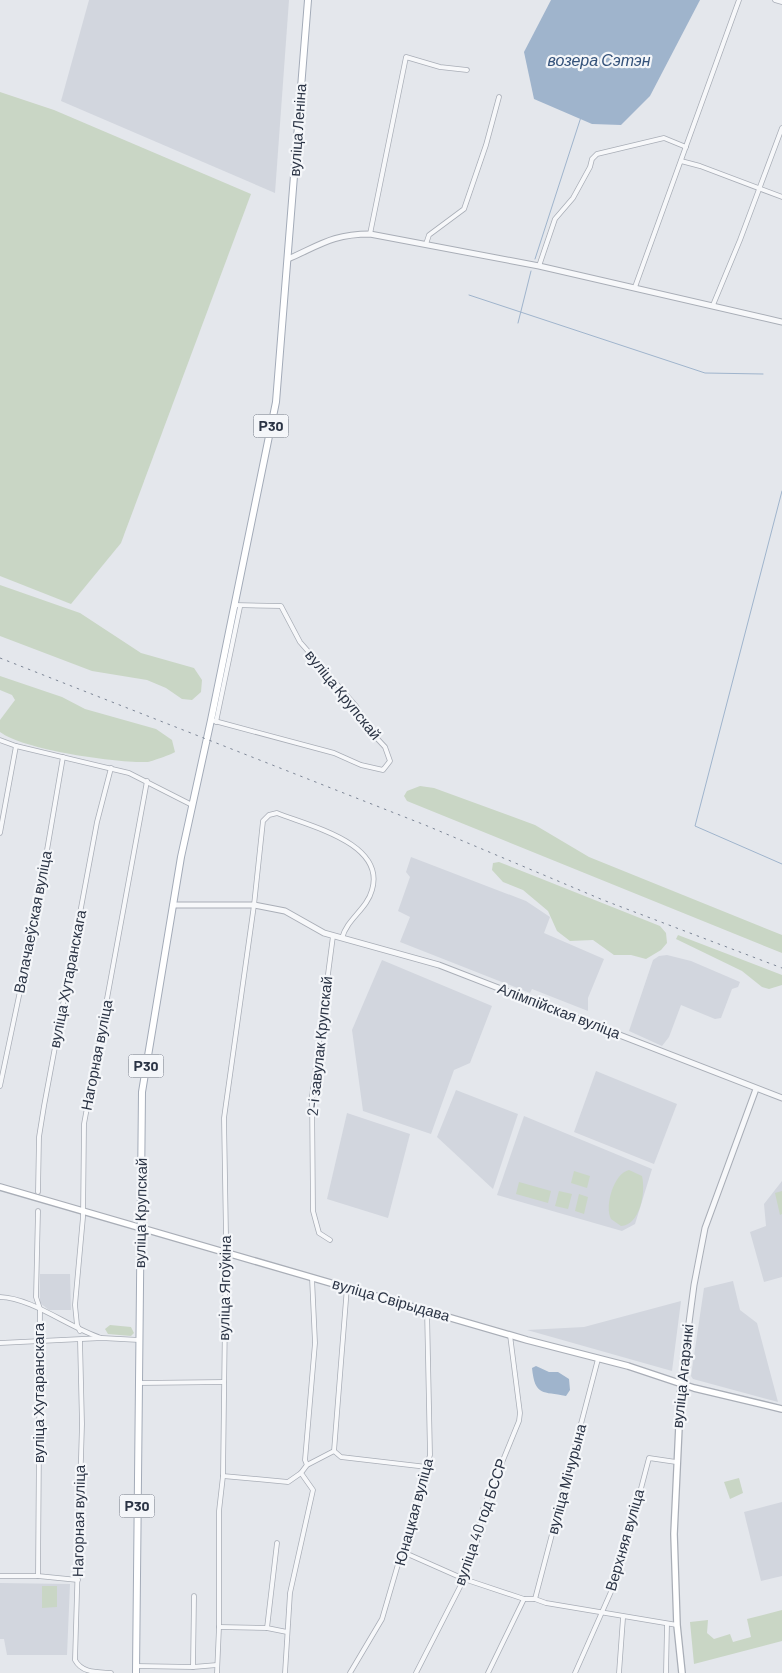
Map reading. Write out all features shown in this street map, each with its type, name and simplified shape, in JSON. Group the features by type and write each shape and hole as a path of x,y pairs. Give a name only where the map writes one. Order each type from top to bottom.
{"main road":[{"name":"вуліца Леніна","path":"288,260 308,0"},
{"name":"Р30","path":"214,721 276,402 288,260"},
{"name":"вуліца Крупскай","path":"136,1669 142,1092 173,905 192,805 202,759 214,721"},
{"name":"вуліца Свірыдава","path":"0,1187 510,1335 782,1410"},
{"name":"вуліца Агарэнкі","path":"681,1383 676,1462 674,1550 676,1625 682,1673"}],"street":[{"path":"635,287 739,0"},
{"path":"775,0 782,2"},
{"path":"370,234 406,58 440,67 467,70"},
{"path":"426,244 429,235 464,209 486,145 499,97"},
{"path":"713,305 740,240 782,128"},
{"path":"539,266 555,219 573,198 590,167 592,158 598,154 664,138 686,147"},
{"path":"681,161 695,164 782,197"},
{"path":"288,260 347,234 370,234 539,266 782,322"},
{"name":"вуліца Крупскай","path":"214,721 334,753 373,768 383,770 390,762 385,747 371,732 356,706 300,642 281,606 237,606"},
{"path":"0,740 16,746 111,768 147,781 192,805"},
{"path":"0,833 16,746"},
{"name":"Валачаеўская вуліца","path":"0,1086 36,913 63,757"},
{"name":"вуліца Хутаранскага","path":"38,1192 39,1137 44,1106 97,822 111,768"},
{"name":"Нагорная вуліца","path":"80,1330 77,1325 75,1305 82,1212 84,1124 129,888 147,781"},
{"name":"вуліца Ягоўкіна","path":"217,1673 220,1511 223,1476 224,1118 254,905 263,821 269,815 277,813 354,844 369,860 374,879 372,890 367,902 344,929 342,938"},
{"path":"173,905 254,905 285,910 316,929 333,936"},
{"name":"Алімпійская вуліца","path":"333,936 439,965 782,1098"},
{"name":"2-і завулак Крупскай","path":"330,1240 319,1232 312,1211 312,1096 333,936"},
{"name":"вуліца Агарэнкі","path":"681,1383 692,1301 704,1234 720,1184 756,1088"},
{"name":"вуліца Хутаранскага","path":"38,1211 36,1297 40,1309 38,1576"},
{"path":"306,1465 315,1343 312,1278"},
{"path":"334,1451 347,1287"},
{"path":"0,1297 11,1298 40,1309 80,1330 102,1338"},
{"name":"Юнацкая вуліца","path":"350,1673 382,1619 427,1467 431,1446 427,1310"},
{"name":"вуліца 40 год БССР","path":"416,1673 464,1578 477,1541 483,1509 519,1421 520,1412 510,1335"},
{"path":"0,1343 102,1338 139,1340"},
{"name":"Нагорная вуліца","path":"80,1340 82,1424 75,1660 78,1667 86,1672 111,1673"},
{"name":"вуліца Мічурына","path":"536,1599 598,1358"},
{"path":"139,1383 224,1382"},
{"path":"223,1476 288,1482 301,1473 306,1465 334,1451"},
{"path":"334,1451 342,1457 427,1467"},
{"name":"Верхняя вуліца","path":"575,1673 618,1576 649,1458 676,1462"},
{"path":"285,1673 290,1593 313,1490 301,1473"},
{"path":"267,1628 278,1543"},
{"path":"403,1552 464,1578 524,1599 536,1599 546,1603 623,1618 676,1625"},
{"path":"0,1576 38,1576 78,1580"},
{"path":"193,1667 194,1596"},
{"path":"488,1673 524,1599"},
{"path":"619,1673 623,1618"},
{"path":"666,1673 667,1624"},
{"path":"219,1627 267,1628 287,1632"},
{"path":"136,1669 217,1665"}],"shaded area":[{"path":"89,0 289,0 275,193 61,101"},
{"path":"411,857 526,901 550,917 544,933 604,959 588,998 588,1011 532,989 530,993 400,942 410,917 398,911 410,877 406,872"},
{"path":"667,955 691,961 740,982 738,987 732,989 721,1018 715,1019 681,1005 669,1037 662,1046 629,1031 653,960 659,956"},
{"path":"382,960 492,1006 470,1063 454,1070 431,1134 363,1111 352,1030"},
{"path":"596,1071 677,1104 654,1164 574,1132"},
{"path":"456,1090 518,1114 493,1189 437,1137"},
{"path":"347,1113 410,1134 388,1218 327,1199"},
{"path":"524,1116 652,1169 635,1224 622,1231 497,1195"},
{"path":"782,1181 782,1277 764,1282 750,1232 766,1226 764,1204"},
{"path":"40,1274 70,1274 71,1310 49,1310 40,1303"},
{"path":"733,1281 740,1310 757,1323 778,1402 693,1379 691,1376 704,1288"},
{"path":"681,1301 672,1371 527,1330 584,1327"},
{"path":"782,1502 782,1576 761,1581 744,1512"},
{"path":"0,1583 70,1584 67,1655 7,1655 4,1639 0,1639"}],"green space":[{"path":"0,92 54,110 251,194 121,543 71,604 0,576"},
{"path":"0,585 80,613 141,653 194,668 202,680 201,692 192,700 182,699 166,688 147,680 92,671 0,636"},
{"path":"0,676 62,697 85,709 156,729 172,740 175,752 147,762 133,762 93,758 49,750 12,738 0,732 0,720 15,700 12,695 0,690"},
{"path":"420,786 434,788 535,825 589,857 782,935 782,953 407,801 404,796 407,791"},
{"path":"499,862 660,926 666,933 667,943 661,950 646,959 631,955 614,955 593,940 570,941 557,931 548,911 523,890 503,882 492,870 493,863"},
{"path":"678,935 782,975 782,985 769,989 762,987 742,971 676,939"},
{"path":"629,1170 642,1176 642,1199 633,1220 621,1226 611,1219 609,1213 610,1199 615,1183 624,1172"},
{"path":"574,1171 590,1176 587,1188 571,1183"},
{"path":"519,1182 551,1191 548,1203 516,1194"},
{"path":"559,1191 572,1194 568,1209 555,1206"},
{"path":"782,1191 782,1214 780,1215 775,1193"},
{"path":"579,1194 588,1197 584,1214 575,1211"},
{"path":"110,1325 131,1327 134,1333 131,1336 108,1334 105,1329"},
{"path":"739,1478 743,1493 730,1499 724,1482"},
{"path":"42,1586 57,1586 57,1607 42,1608"},
{"path":"782,1610 782,1641 694,1664 690,1622 708,1620 707,1633 714,1639 730,1634 733,1642 751,1637 747,1619"}],"water":[{"name":"возера Сэтэн","path":"551,0 700,0 650,96 621,125 592,124 534,99 524,52"},
{"path":"536,1366 549,1372 558,1372 569,1379 570,1390 566,1396 546,1393 538,1388 535,1384 532,1368"}],"waterway":[{"path":"535,259 581,117"},
{"path":"518,323 531,271"},
{"path":"469,295 705,373 763,374"},
{"path":"782,491 695,826 782,864"}],"railway":[{"path":"0,658 425,825 603,900 782,968"}]}
